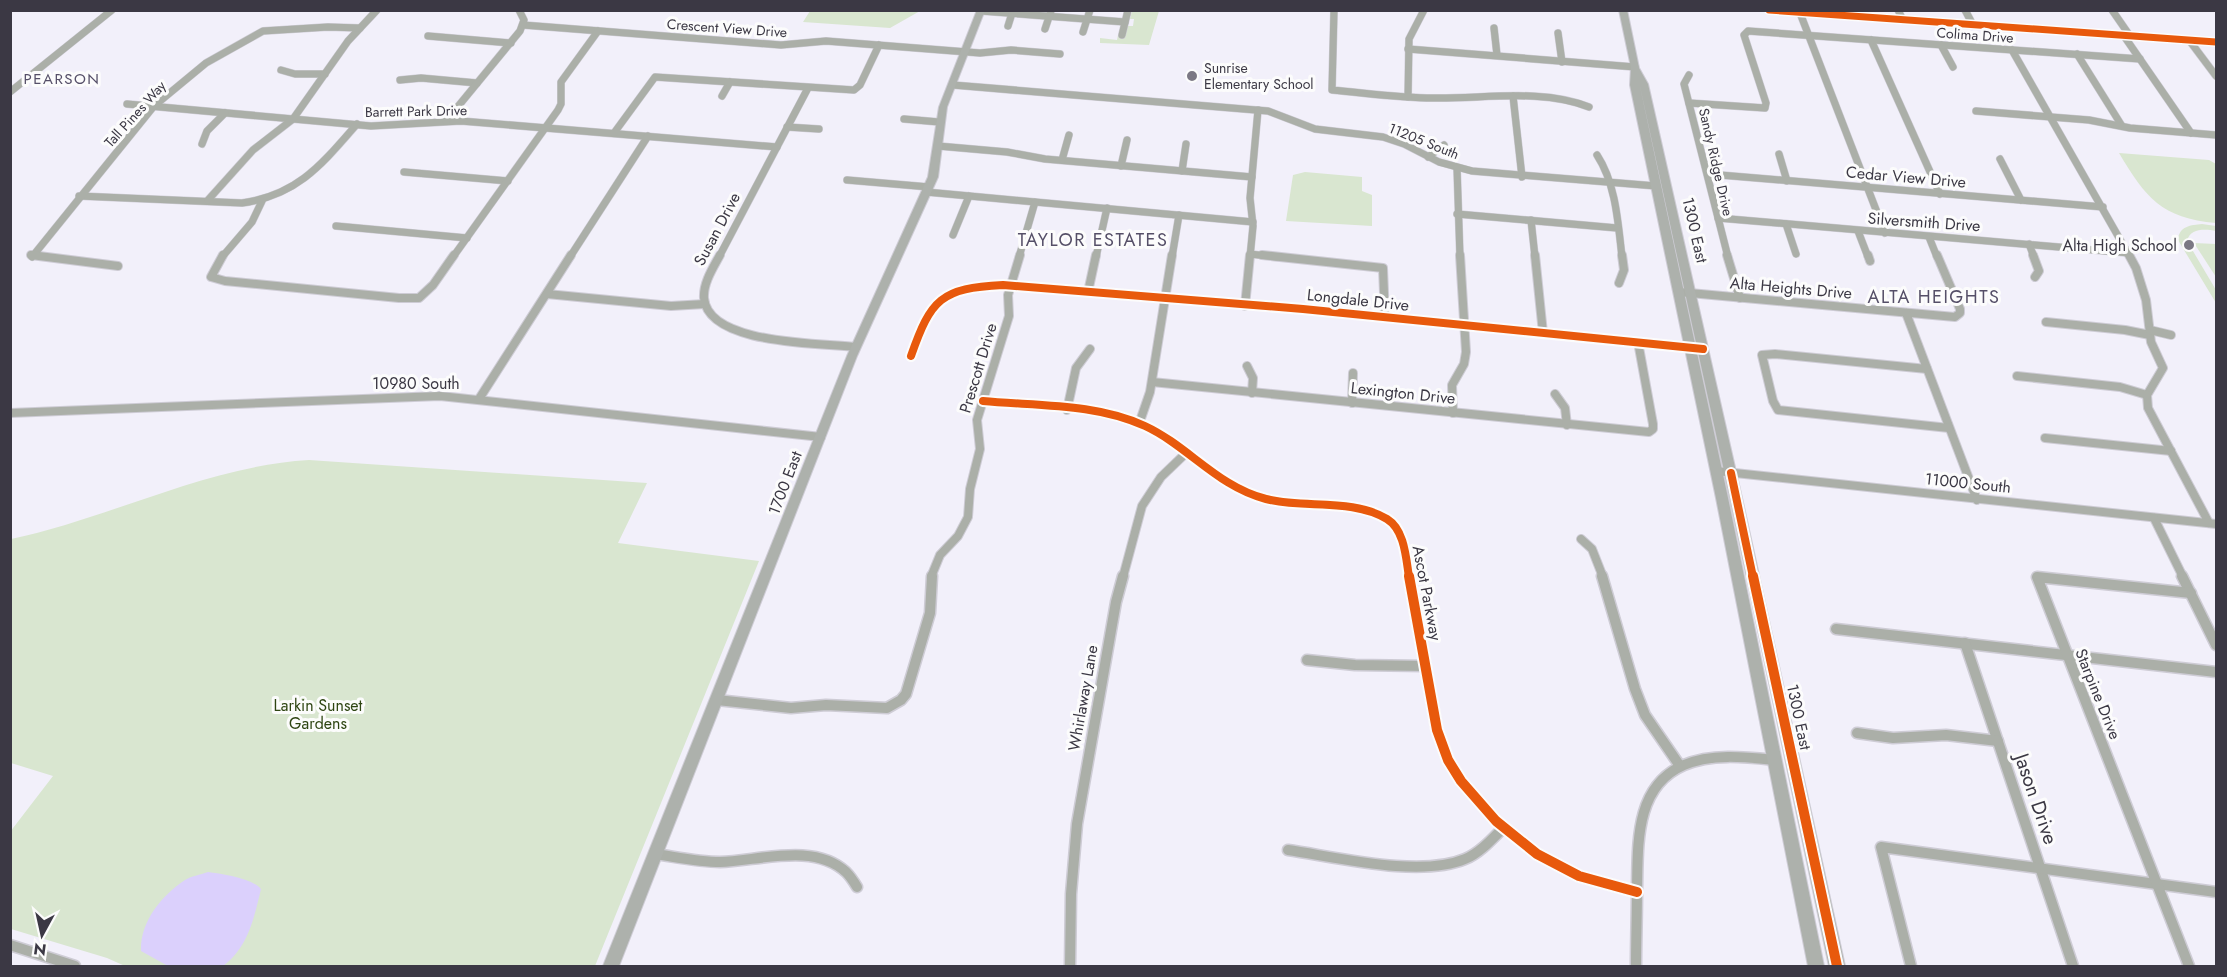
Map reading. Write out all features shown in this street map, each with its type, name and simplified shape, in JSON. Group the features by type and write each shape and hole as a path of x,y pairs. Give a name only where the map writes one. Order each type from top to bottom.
{"main road":[{"name":"1300 East","path":"1623,10 1635,67 1634,85 1716,471 1816,966"},
{"path":"1769,10 2217,42"},
{"name":"1700 East","path":"611,966 856,347 928,190 936,167 939,122 981,11"},
{"name":"1300 East","path":"1635,67 1644,84 1731,473 1837,966"},
{"path":"1775,760 1787,770 1801,824 1812,850"}],"street":[{"path":"10,92 112,10"},
{"path":"208,200 253,150 293,119 360,28 377,10"},
{"path":"1083,32 1090,10"},
{"path":"1122,34 1128,10"},
{"path":"1334,10 1332,90 1408,97 1513,96 1574,101 1590,107"},
{"path":"1898,10 1903,20"},
{"path":"1965,10 1973,25"},
{"path":"2112,10 2140,59 2191,133"},
{"path":"446,121 511,43 523,25 520,11"},
{"path":"981,11 1051,13 1125,22"},
{"path":"1408,97 1410,35 1423,11"},
{"path":"1008,26 1013,12"},
{"path":"1045,29 1051,13"},
{"path":"1800,13 1885,233"},
{"name":"Crescent View Drive","path":"523,25 781,45 826,41 966,52 1011,50 1060,54"},
{"name":"Tall Pines Way","path":"118,266 32,257 33,250 154,106 198,68 261,31 328,27 360,28"},
{"path":"1494,28 1497,55"},
{"path":"262,201 251,224 218,264 211,277 225,281 283,287 419,298 433,285 546,127 561,104 559,88 564,76 598,31"},
{"name":"Sandy Ridge Drive","path":"1740,298 1718,225 1708,174 1689,103 1765,108 1766,103 1744,34 1753,31 1808,35"},
{"path":"1558,33 1562,62"},
{"name":"Colima Drive","path":"1808,35 2140,59"},
{"path":"428,36 511,43"},
{"path":"1871,40 1940,194"},
{"path":"2189,40 2217,76"},
{"path":"614,133 655,77 854,90 860,85 879,45"},
{"path":"1941,45 1953,67"},
{"path":"1408,49 1635,67"},
{"path":"2012,50 2129,253 2142,284 2150,333 2163,368 2147,395 2148,408 2213,523"},
{"path":"2077,54 2122,126"},
{"path":"281,70 295,74 325,74"},
{"path":"1689,75 1684,84 1689,103"},
{"path":"400,80 421,78 477,83"},
{"path":"722,96 730,82"},
{"name":"11205 South","path":"952,85 1258,110 1282,114 1309,127 1383,136 1457,168 1522,177 1656,186"},
{"name":"Susan Drive","path":"705,304 704,291 708,278 808,88"},
{"path":"1513,96 1522,177"},
{"name":"Barrett Park Drive","path":"127,104 357,124 388,126 446,121 546,127 777,147"},
{"path":"1245,306 1253,222 1250,204 1258,110"},
{"path":"1976,111 2097,121 2122,126 2217,135"},
{"path":"202,144 201,139 205,133 225,113"},
{"path":"904,119 939,122"},
{"path":"79,196 242,203 262,201 302,184 357,124"},
{"path":"787,127 819,129"},
{"path":"1332,130 1333,139"},
{"path":"1062,160 1069,135"},
{"path":"479,399 648,136"},
{"path":"1121,166 1127,140"},
{"path":"1182,171 1186,144"},
{"path":"1428,157 1444,145"},
{"path":"938,146 1121,166 1252,177"},
{"path":"1596,154 1605,167 1617,228 1624,270 1619,283"},
{"path":"1779,154 1787,181"},
{"path":"2000,159 2021,200"},
{"path":"1452,413 1452,385 1465,358 1457,214 1457,168"},
{"path":"404,172 508,181"},
{"name":"Cedar View Drive","path":"1708,174 2103,207"},
{"path":"847,180 969,196 1253,222"},
{"path":"953,235 969,196"},
{"name":"Prescott Drive","path":"717,700 791,708 847,705 878,709 887,708 902,700 909,686 930,614 931,578 934,566 940,555 958,536 968,517 970,489 979,457 976,427 1009,316 1010,286 1035,202"},
{"path":"1088,292 1107,208"},
{"path":"1457,214 1617,228"},
{"path":"1139,423 1146,410 1152,382 1179,215"},
{"name":"Silversmith Drive","path":"1718,218 2129,253"},
{"path":"1531,220 1544,333"},
{"path":"1786,224 1796,254"},
{"path":"336,226 467,238"},
{"path":"1858,231 1870,261"},
{"name":"Alta Heights Drive","path":"1679,292 1955,317 1960,313 1929,237"},
{"path":"2029,244 2038,265 2039,271 2036,277"},
{"path":"1250,254 1383,268 1385,318"},
{"name":"Longdale Drive","path":"911,356 927,315 940,299 969,287 1010,286 1464,325 1703,349"},
{"path":"547,294 671,306 705,304 717,321 736,332 763,338 856,347"},
{"path":"1906,313 1977,500"},
{"path":"2046,322 2171,335"},
{"name":"Lexington Drive","path":"1152,382 1567,425 1652,431 1653,424 1638,342"},
{"path":"1067,410 1077,364 1082,355 1090,349"},
{"path":"1927,369 1762,355 1770,391 1778,410 1949,428"},
{"path":"1247,366 1253,378 1252,393"},
{"path":"1352,403 1353,374"},
{"path":"2017,376 2110,385 2147,395"},
{"path":"1555,394 1565,408 1567,425"},
{"name":"10980 South","path":"10,413 420,395 479,399 821,436"},
{"name":"Ascot Parkway","path":"982,401 1104,414 1139,423 1228,484 1254,496 1282,502 1362,510 1388,519 1396,527 1403,545 1435,723 1448,759 1472,795 1504,827 1553,864 1580,877 1637,892"},
{"path":"2045,438 2171,451"},
{"name":"Whirlaway Lane","path":"1070,966 1071,894 1077,824 1116,602 1142,506 1161,477 1185,454"},
{"name":"11000 South","path":"1716,471 2213,523"},
{"path":"2154,518 2217,645"},
{"path":"1581,539 1592,549 1598,561 1635,689 1645,715 1680,766"},
{"name":"Starpine Drive","path":"2189,966 2037,577 2191,593"},
{"path":"1836,629 2066,653 2217,672"},
{"name":"Jason Drive","path":"1965,643 2073,966"},
{"path":"1307,660 1355,665 1425,666"},
{"path":"1857,734 1893,738 1946,735 1998,741"},
{"path":"1636,966 1638,835 1644,802 1659,782 1680,766 1695,760 1729,756 1775,760"},
{"path":"1288,850 1421,867 1444,866 1465,860 1482,848 1504,827"},
{"path":"1911,966 1881,848 2217,892"},
{"path":"655,854 720,862 791,856 816,859 840,866 850,874 857,887"},
{"path":"10,945 75,966"}],"green space":[{"path":"810,11 920,11 890,28 803,22"},
{"path":"1132,11 1159,11 1149,45 1100,43 1100,38 1117,40 1118,35 1125,36 1127,26 1133,26 1134,19 1130,19"},
{"path":"2119,153 2209,160 2216,164 2216,223 2168,211 2147,194"},
{"path":"1305,172 1362,177 1362,191 1372,195 1372,226 1286,221 1293,175"},
{"path":"2202,224 2216,226 2216,231 2195,232 2187,241 2216,290 2216,303 2178,240 2183,229"},
{"path":"2194,243 2216,244 2216,277"},
{"name":"Larkin Sunset Gardens","path":"309,460 647,483 618,543 759,561 595,966 125,966 107,958 11,929 10,832 53,776 11,763 11,539 85,519 233,472 271,464"}],"shaded area":[{"path":"208,872 244,879 261,889 249,932 232,959 223,966 168,966 141,951 144,930 160,902 185,880"}],"cycle path":[{"path":"1769,10 2216,42"},
{"path":"911,356 920,330 933,306 939,300 963,289 1003,285 1303,309 1703,349"},
{"path":"983,401 1075,409 1128,419 1163,436 1228,483 1246,492 1278,502 1361,510 1387,519 1397,530 1403,545 1439,738 1448,760 1461,781 1496,821 1537,854 1579,876 1637,892"},
{"path":"1731,473 1837,966"}],"place":[{"name":"Sunrise Elementary School","path":"1192,76"},
{"name":"Alta High School","path":"2189,245"}],"district":[{"name":"PEARSON","path":"62,79"},
{"name":"TAYLOR ESTATES","path":"1093,240"},
{"name":"ALTA HEIGHTS","path":"1934,297"}]}
